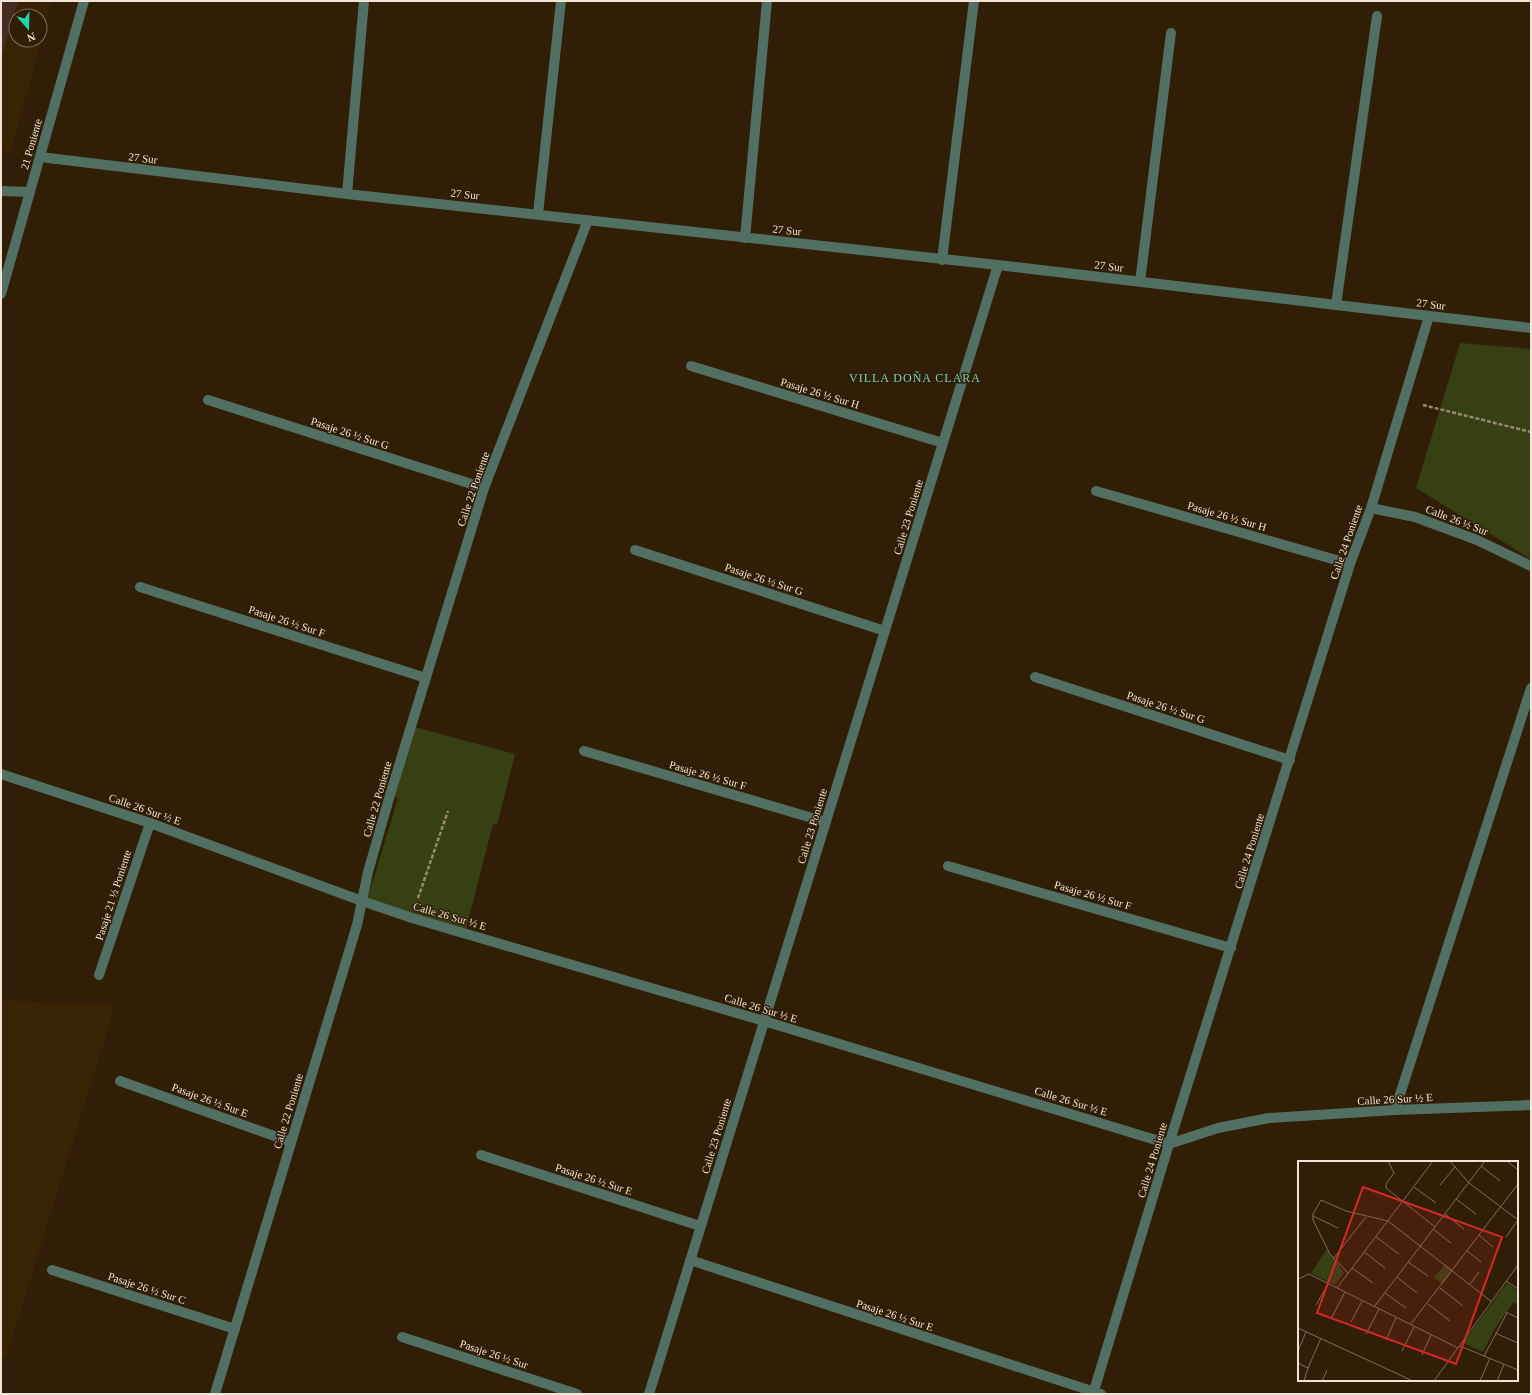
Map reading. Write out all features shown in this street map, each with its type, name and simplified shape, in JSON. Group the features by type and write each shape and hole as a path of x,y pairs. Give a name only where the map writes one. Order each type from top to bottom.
{"street":[{"name":"21 Poniente","path":"1,294 84,1"},
{"path":"347,194 364,1"},
{"path":"538,214 561,1"},
{"path":"745,238 767,1"},
{"path":"942,260 974,1"},
{"path":"1336,305 1377,16"},
{"path":"1140,282 1171,32"},
{"name":"27 Sur","path":"40,158 347,194 998,265 1531,328"},
{"path":"1,191 30,192"},
{"name":"Calle 22 Poniente","path":"215,1394 357,925 368,872 484,488 588,220"},
{"name":"Calle 23 Poniente","path":"649,1394 998,265"},
{"name":"Calle 24 Poniente","path":"1096,1393 1169,1144 1350,564 1371,508 1430,316"},
{"name":"Pasaje 26 ½ Sur H","path":"691,366 943,443"},
{"name":"Pasaje 26 ½ Sur G","path":"208,400 484,488"},
{"name":"Pasaje 26 ½ Sur H","path":"1096,490 1350,564"},
{"name":"Calle 26 ½ Sur","path":"1371,508 1414,517 1477,540 1531,566"},
{"name":"Pasaje 26 ½ Sur G","path":"635,550 885,631"},
{"name":"Pasaje 26 ½ Sur F","path":"140,587 426,678"},
{"name":"Pasaje 26 ½ Sur G","path":"1035,677 1290,760"},
{"path":"1395,1110 1531,688"},
{"name":"Pasaje 26 ½ Sur F","path":"584,751 826,822"},
{"name":"Calle 26 Sur ½ E","path":"1,774 150,823 412,918 764,1021 1169,1144 1218,1128 1269,1118 1395,1110 1531,1105"},
{"name":"Pasaje 21 ½ Poniente","path":"99,975 150,823"},
{"name":"Pasaje 26 ½ Sur F","path":"948,866 1231,948"},
{"name":"Pasaje 26 ½ Sur E","path":"120,1081 291,1142"},
{"name":"Pasaje 26 ½ Sur E","path":"481,1155 700,1226"},
{"name":"Pasaje 26 ½ Sur E","path":"690,1260 1096,1393"},
{"name":"Pasaje 26 ½ Sur C","path":"52,1270 235,1329"},
{"name":"Pasaje 26 ½ Sur","path":"402,1337 577,1394"}],"path":[{"path":"1403,400 1531,432"},
{"path":"412,918 448,812"}],"shaded area":[{"path":"1,1 52,1 48,16 48,8 8,8 8,48 39,48 11,152 1,151"},
{"path":"1,1000 115,1006 6,1358 1,1356"}],"green space":[{"path":"1460,343 1531,349 1531,559 1416,488"},
{"path":"411,726 515,754 497,825 493,824 466,929 367,900 398,798 390,795"}],"building":[{"path":"1,1 18,1 16,8 8,8 8,35 1,59"}],"district":[{"name":"VILLA DOÑA CLARA","path":"915,378"}]}
